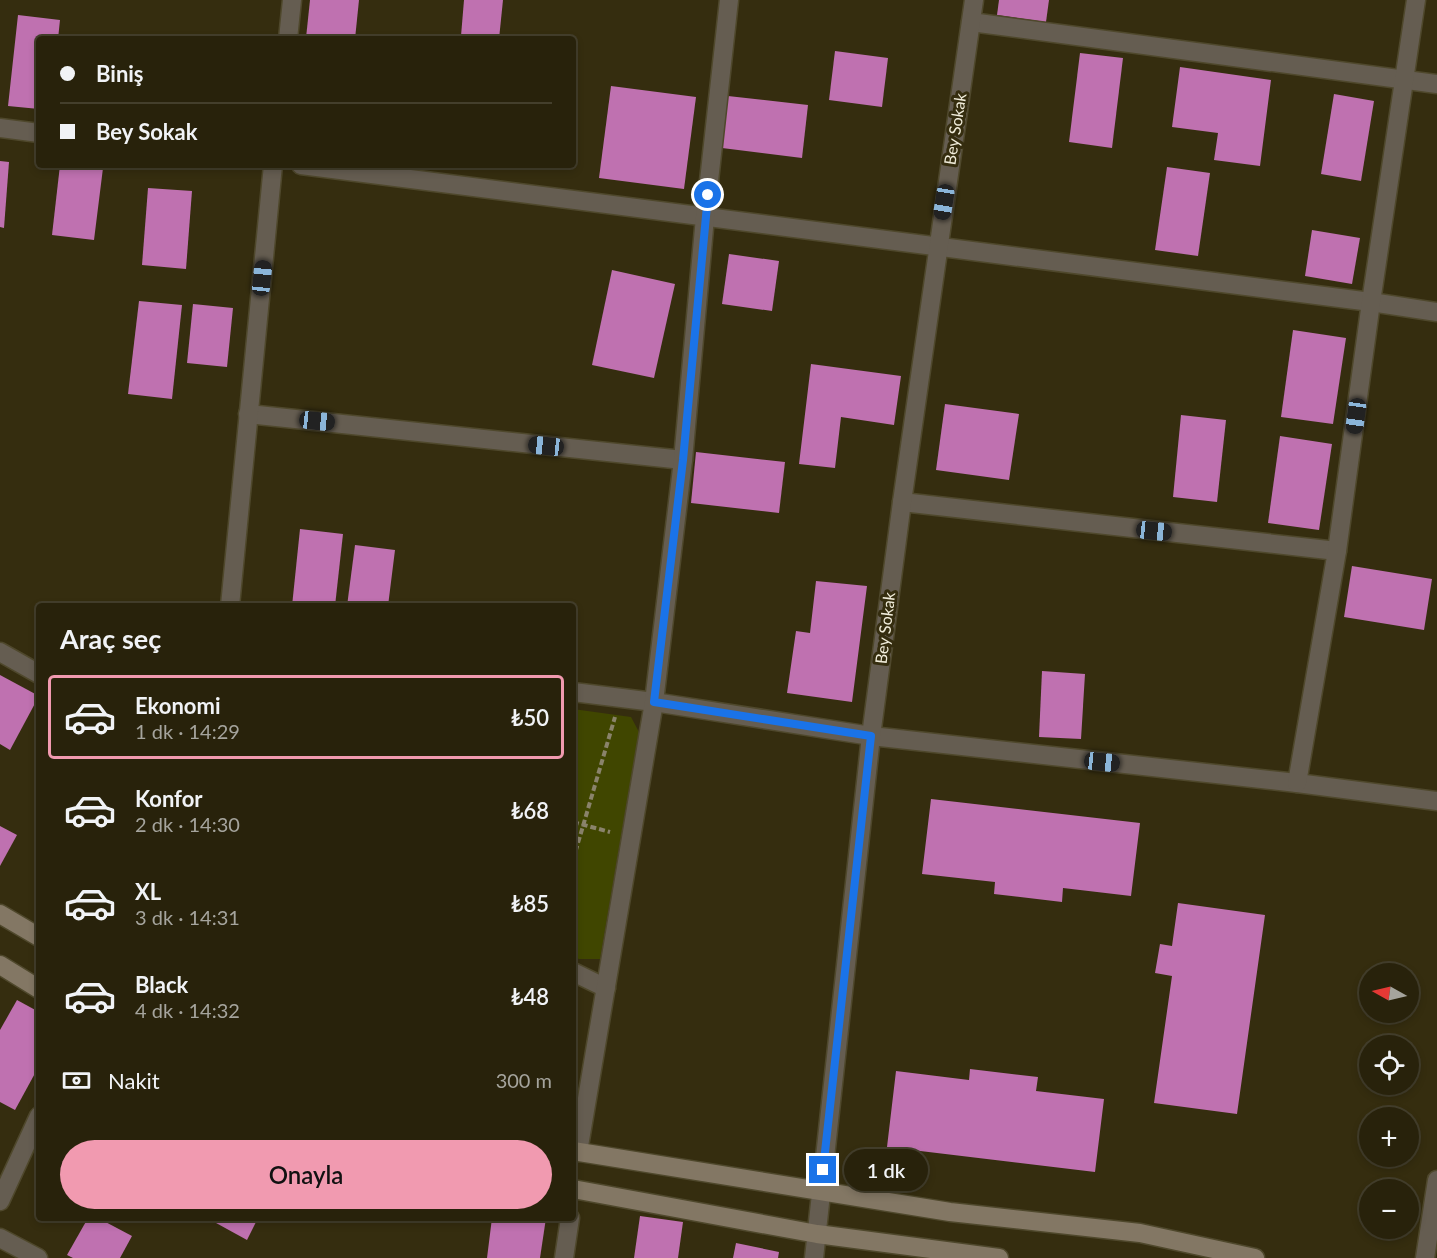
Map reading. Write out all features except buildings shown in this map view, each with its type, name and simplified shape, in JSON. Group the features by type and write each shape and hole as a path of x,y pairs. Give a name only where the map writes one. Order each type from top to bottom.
{"street":[{"path":"288,36 292,0"},
{"path":"576,1146 606,988 654,702 683,460 705,217 729,0"},
{"name":"Bey Sokak","path":"814,1258 871,736 974,0"},
{"path":"1297,783 1337,551 1416,0"},
{"path":"971,22 1437,84"},
{"path":"0,128 36,133"},
{"path":"230,603 273,168"},
{"path":"324,168 1437,312"},
{"path":"248,414 683,460"},
{"path":"902,502 1337,551"},
{"path":"0,652 36,672"},
{"path":"576,692 654,702 871,736 1297,783 1437,801"},
{"path":"0,914 36,935"},
{"path":"0,965 36,987"},
{"path":"576,973 606,988"},
{"path":"0,1201 36,1123"},
{"path":"576,1151 950,1212 1140,1233 1255,1258"},
{"path":"1425,1258 1437,1180"},
{"path":"576,1193 817,1234 999,1258"},
{"path":"564,1258 570,1221"},
{"path":"0,1238 38,1258"}],"path":[{"path":"576,850 621,699"},
{"path":"576,823 632,838"}],"green space":[{"path":"576,709 631,717 639,732 600,959 576,958"}],"route":[{"path":"708,195 683,460 654,702 871,736 823,1170"}]}
